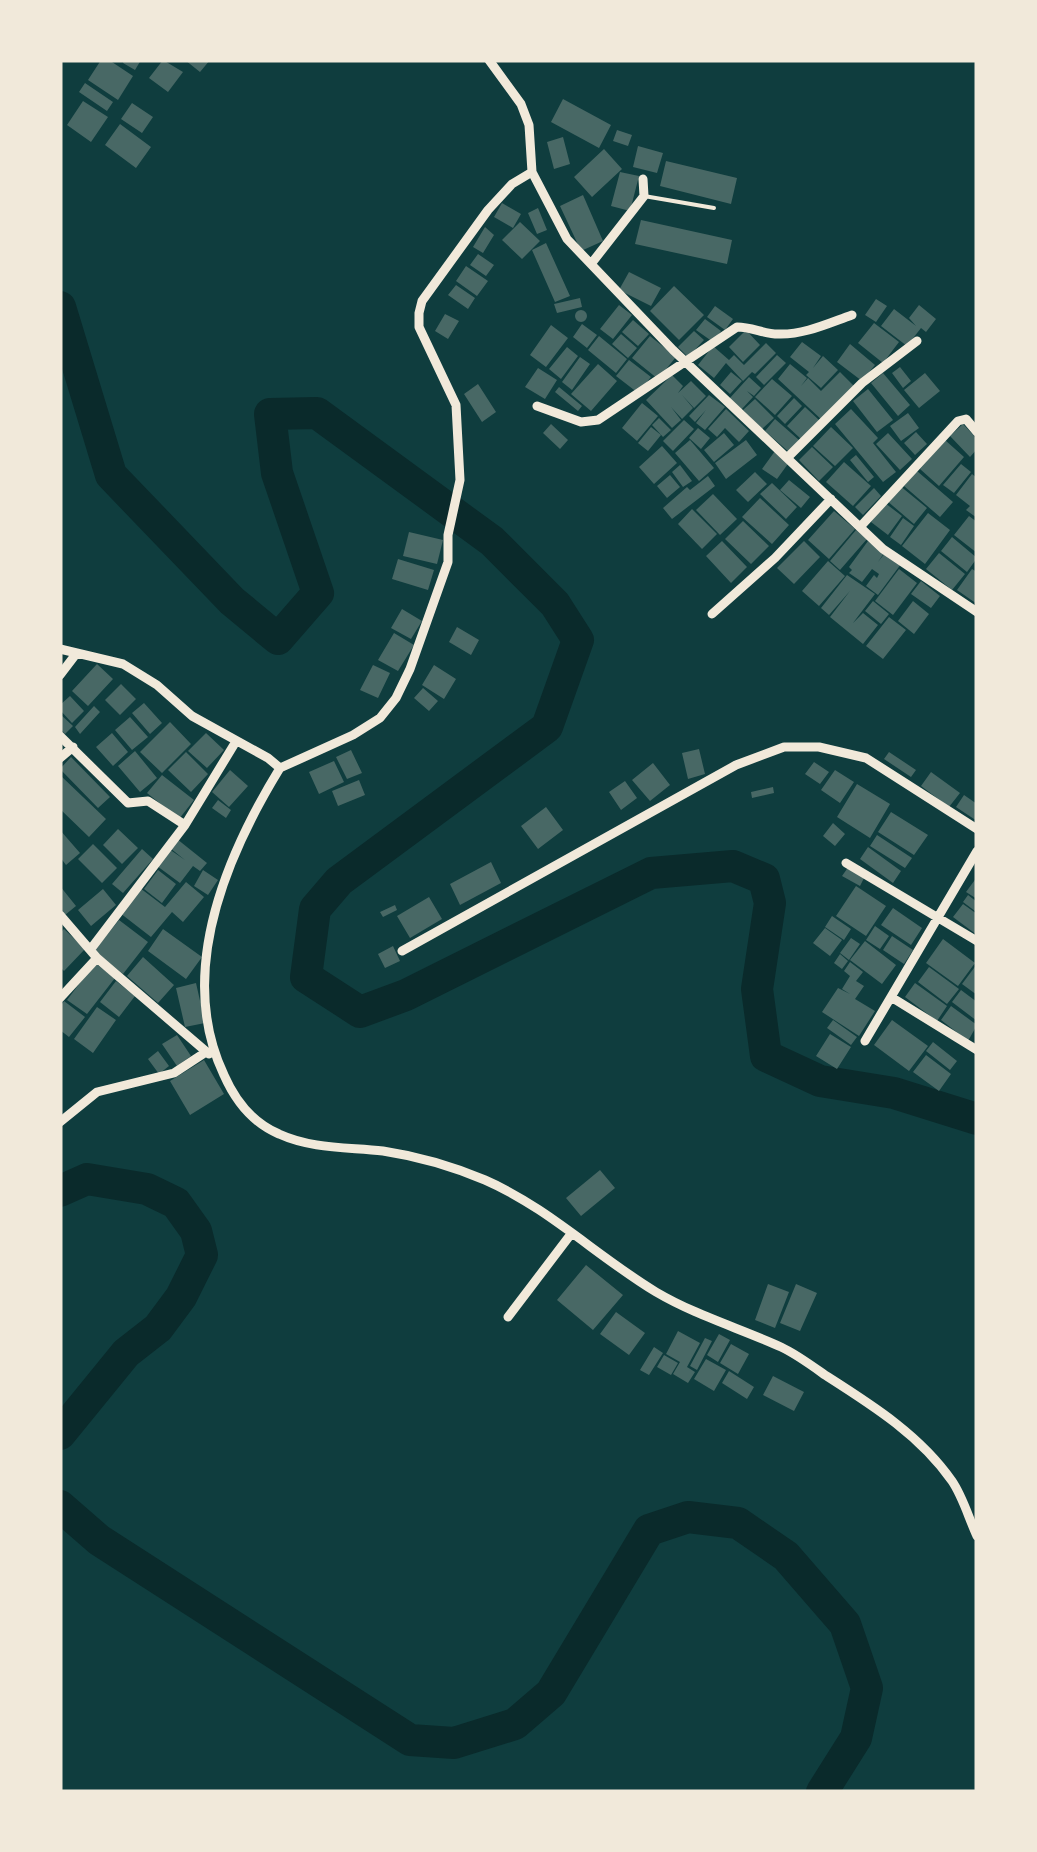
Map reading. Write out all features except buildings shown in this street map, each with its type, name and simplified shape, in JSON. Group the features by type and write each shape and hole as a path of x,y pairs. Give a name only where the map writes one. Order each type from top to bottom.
{"street":[{"path":"488,60 521,104 529,125 532,172 567,240 687,363 883,549 977,612"},
{"path":"532,172 512,184 488,210 422,301 418,327 456,405 460,480 448,535 448,562 433,610 396,698 380,718 366,727 280,768 259,802 226,873 204,966 204,1004 218,1062 235,1099 275,1133 308,1145 386,1152 486,1180 658,1293 785,1348 915,1439 955,1485 977,1536"},
{"path":"591,264 644,196 644,180"},
{"path":"537,406 581,422 598,420 737,327 774,334 800,333 852,315"},
{"path":"787,458 862,383 918,340"},
{"path":"860,527 958,421 966,420 977,432"},
{"path":"712,614 775,558 831,500"},
{"path":"60,649 123,664 157,684 192,716 280,768"},
{"path":"60,675 76,654"},
{"path":"60,736 128,803 148,801 184,825"},
{"path":"60,998 184,825 235,742"},
{"path":"60,758 73,746"},
{"path":"402,951 736,765 784,747 818,747 866,758 977,828"},
{"path":"865,1042 977,851"},
{"path":"846,862 977,941"},
{"path":"60,915 94,954 218,1062"},
{"path":"891,997 977,1050"},
{"path":"60,1122 97,1092 174,1072 206,1052"},
{"path":"508,1317 572,1234"},
{"path":"963,1504 977,1496"}],"lane":[{"path":"644,196 714,208"}],"waterway":[{"path":"60,307 111,475 232,601 278,639 318,593 277,473 270,414 317,413 492,541 555,604 578,640 547,727 339,881 315,909 306,977 360,1012 406,995 651,873 733,866 764,879 770,903 757,989 766,1056 820,1081 894,1093 977,1119"},
{"path":"60,1191 87,1179 147,1189 176,1203 196,1231 202,1255 181,1297 158,1328 126,1353 60,1434"},
{"path":"60,1506 99,1540 410,1740 454,1743 515,1724 551,1693 649,1530 688,1517 738,1523 786,1556 845,1624 867,1688 856,1738 822,1792"}]}
